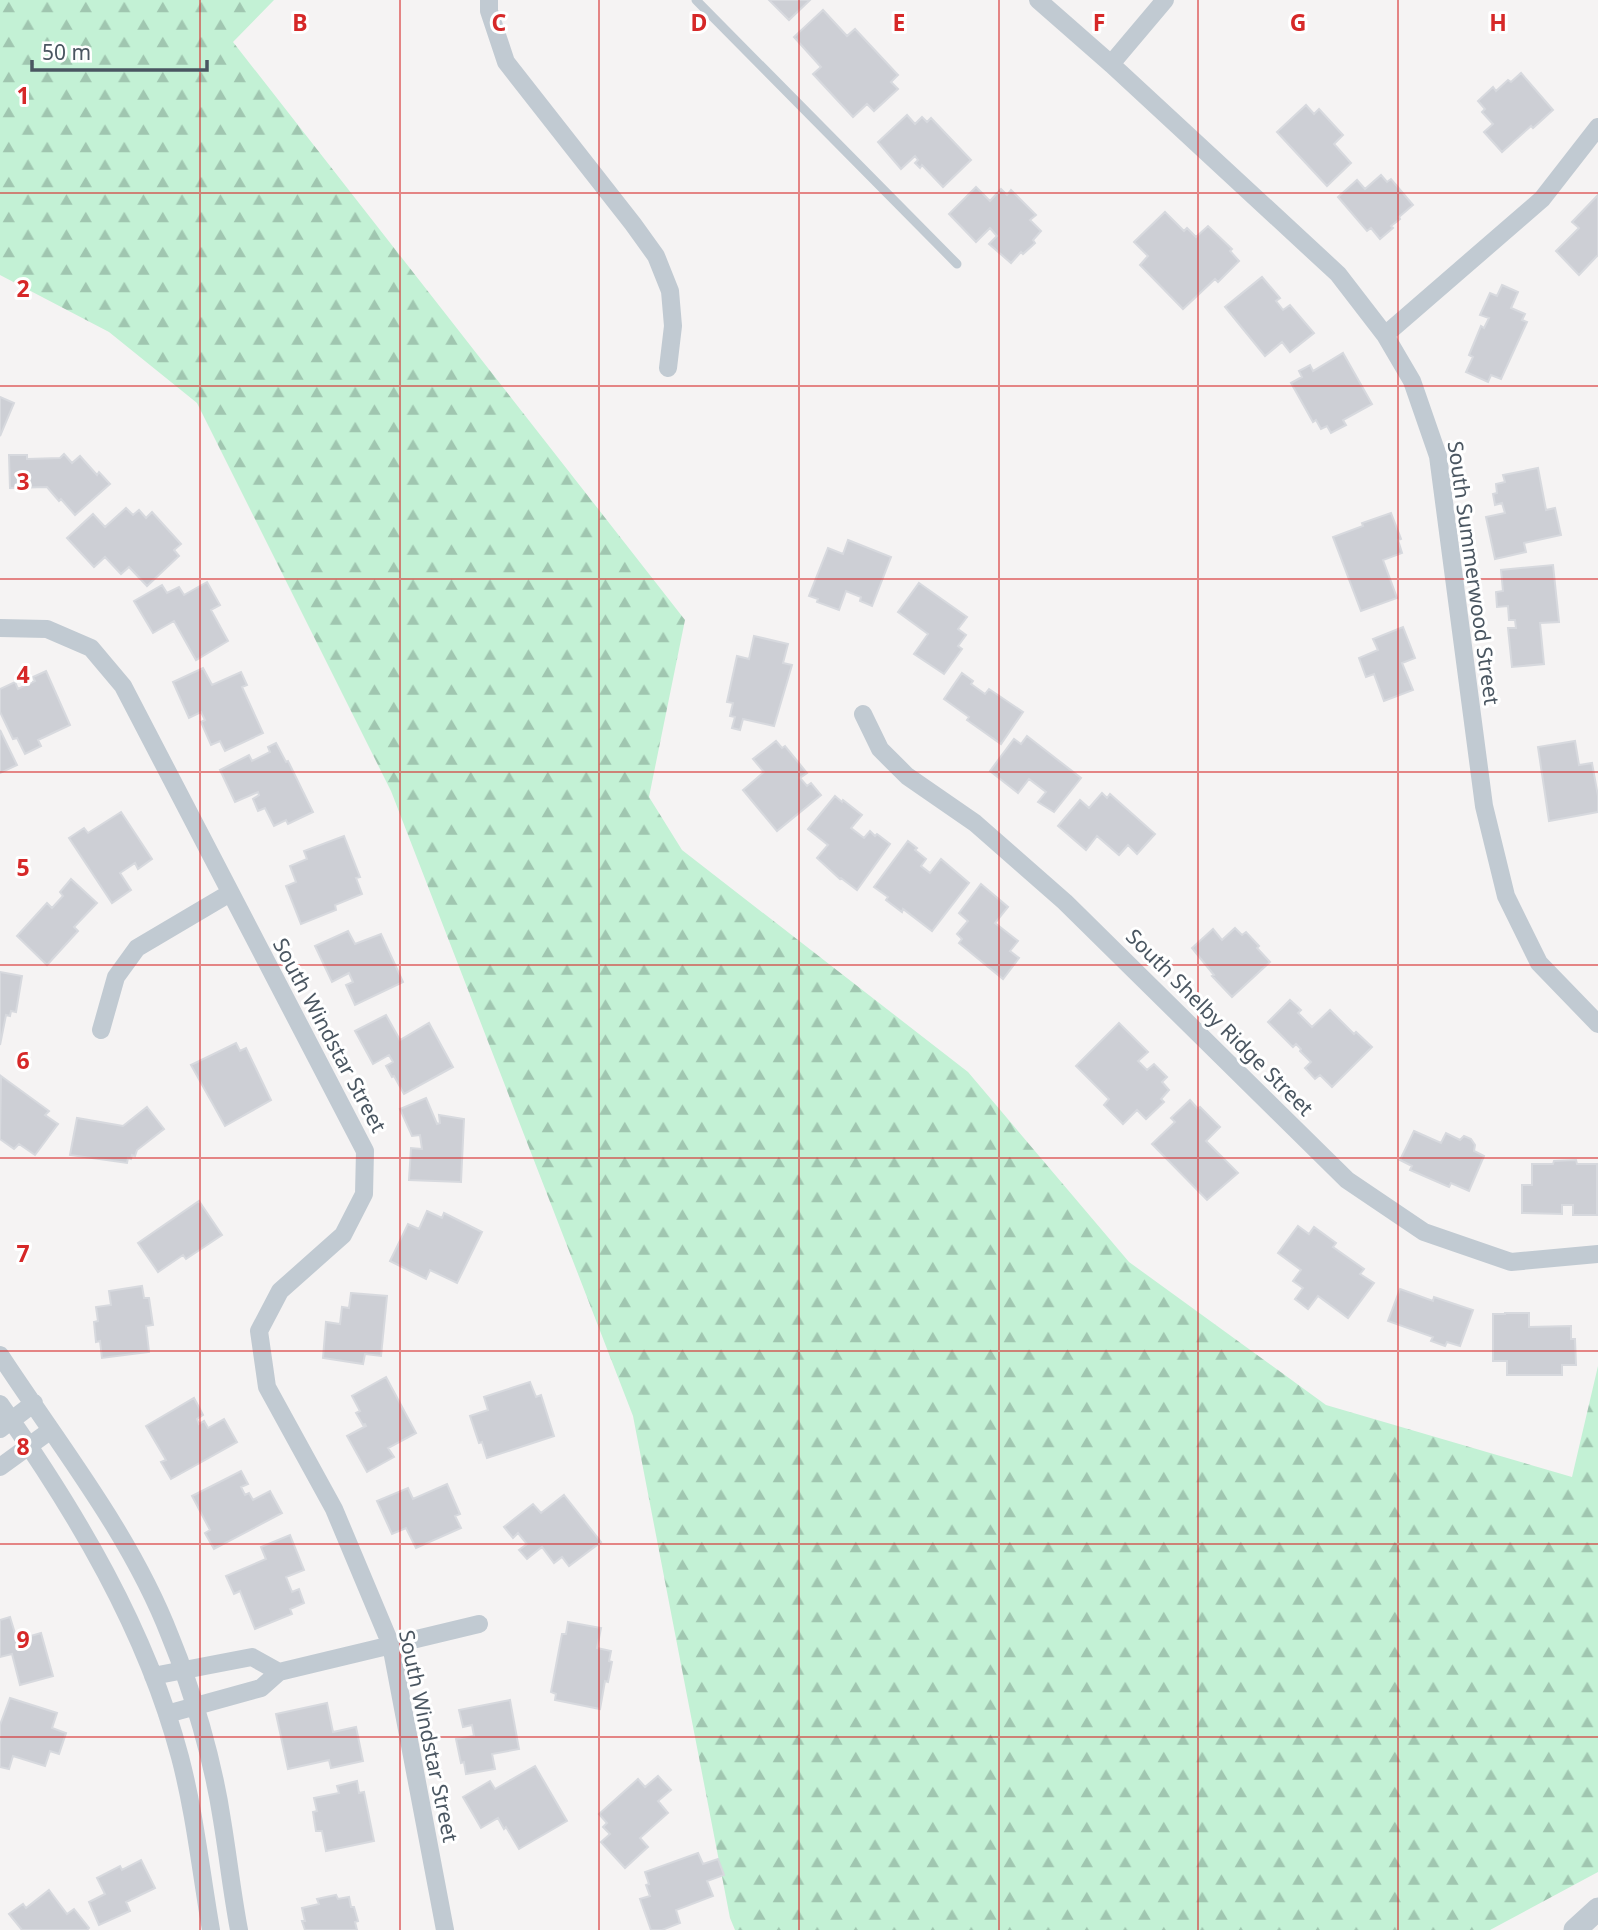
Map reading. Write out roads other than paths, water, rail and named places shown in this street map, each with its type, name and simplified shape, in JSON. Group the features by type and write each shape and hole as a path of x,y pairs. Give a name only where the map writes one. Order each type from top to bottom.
{"street":[{"path":"488,0 489,11 506,62 634,224 656,256 670,291 673,326 668,368"},
{"name":"South Summerwood Street","path":"1038,0 1338,274 1385,335 1412,381 1438,456 1483,806 1506,896 1539,963 1598,1024"},
{"path":"1111,64 1165,0"},
{"path":"1385,335 1542,199 1598,127"},
{"name":"South Windstar Street","path":"0,628 47,629 91,648 123,686 365,1151 364,1194 342,1235 280,1290 259,1331 267,1387 334,1509 391,1645 445,1930"},
{"name":"South Shelby Ridge Street","path":"863,714 880,749 907,776 975,823 1065,902 1348,1180 1424,1232 1511,1262 1598,1254"},
{"path":"101,1030 116,977 137,948 230,893"},
{"path":"0,1355 34,1403 138,1566 170,1636 207,1751 222,1818 239,1930"},
{"path":"6,1425 34,1403"},
{"path":"0,1404 6,1425 29,1446 109,1577 153,1676 180,1758 194,1823 211,1930"},
{"path":"0,1467 51,1430"},
{"path":"167,1714 261,1688 279,1672 479,1624"},
{"path":"153,1676 252,1657 279,1672"},
{"path":"1575,1930 1598,1909"}],"lane":[{"path":"695,0 957,264"}]}
